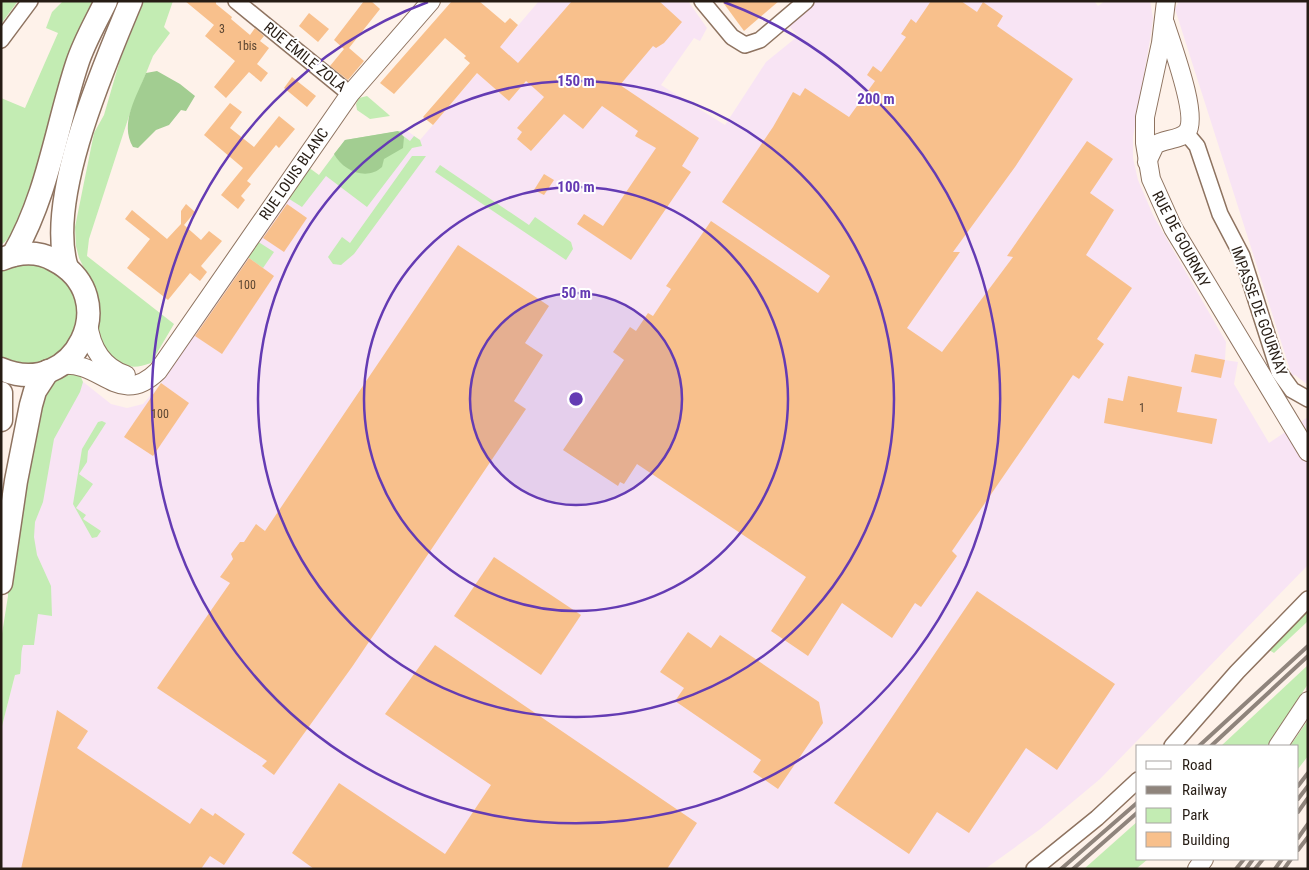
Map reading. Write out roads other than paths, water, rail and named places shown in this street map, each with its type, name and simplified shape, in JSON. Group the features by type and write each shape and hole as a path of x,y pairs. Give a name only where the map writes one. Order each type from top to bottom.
{"main road":[{"path":"7,257 29,225 45,184 78,61 106,1"},
{"path":"67,268 62,251 61,224 76,151 92,98 131,1"},
{"path":"1,583 20,455 31,405 36,391 54,368 79,347 88,323 88,304 84,292 75,276 67,268 51,258 38,254 7,257"},
{"path":"1,369 20,374 54,368"},
{"path":"1,394 1,420"}],"street":[{"path":"1,40 30,1"},
{"name":"RUE ÉMILE ZOLA","path":"236,1 350,94"},
{"name":"RUE LOUIS BLANC","path":"54,368 86,367 116,384 130,387 148,380 170,356 350,94 432,1"},
{"path":"702,1 732,37 741,44 751,44 760,40 806,1"},
{"name":"RUE DE GOURNAY","path":"1166,1 1144,135 1147,162 1153,187 1167,217 1308,452"},
{"name":"IMPASSE DE GOURNAY","path":"1164,20 1188,125 1198,146 1220,214 1242,256 1278,372 1292,390 1308,399"},
{"path":"1147,162 1155,145 1188,125"},
{"name":"RUE LOUIS BLANC","path":"88,323 90,335 98,355 121,374 130,376 143,375 155,369 170,356"},
{"path":"1173,745 1237,672 1308,599"},
{"path":"1279,745 1308,701"},
{"path":"1034,869 1102,813 1136,782"}],"railway":[{"path":"1200,745 1308,646"},
{"path":"1212,745 1308,656"},
{"path":"1299,785 1308,773"},
{"path":"1299,798 1308,786"},
{"path":"1299,811 1308,798"},
{"path":"1061,869 1136,804"},
{"path":"1073,869 1136,814"},
{"path":"1299,837 1308,824"},
{"path":"1299,849 1308,837"},
{"path":"1236,869 1243,860"},
{"path":"1246,869 1252,860"},
{"path":"1255,869 1262,860"},
{"path":"1275,869 1281,860"},
{"path":"1284,869 1290,860"}]}
